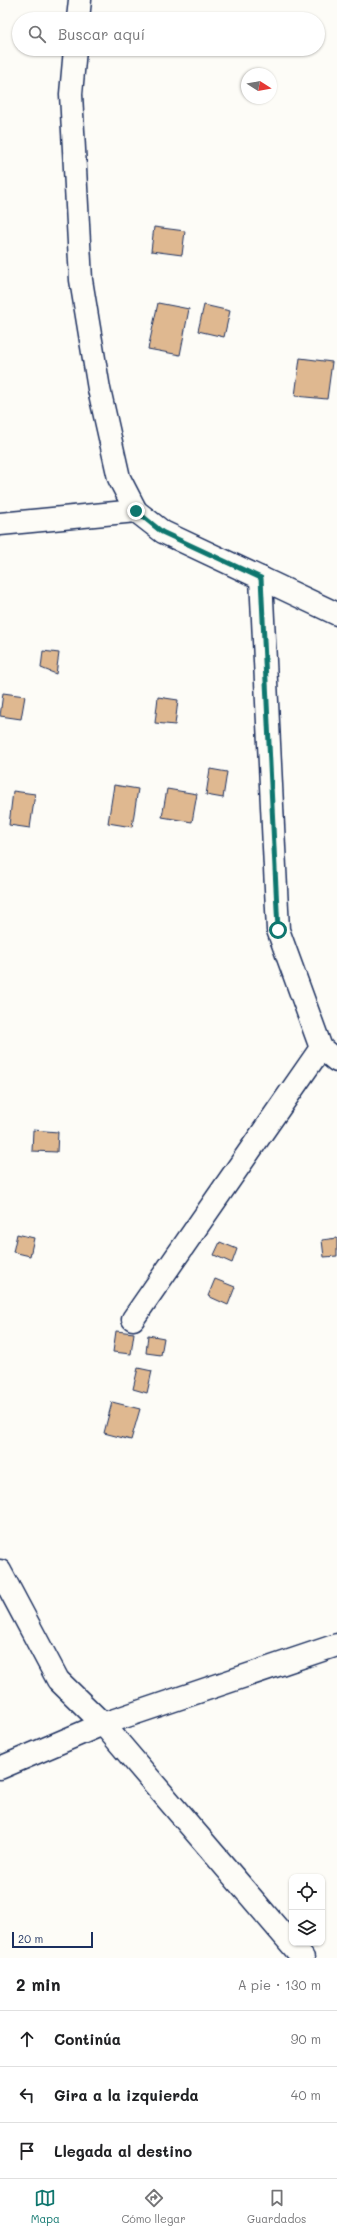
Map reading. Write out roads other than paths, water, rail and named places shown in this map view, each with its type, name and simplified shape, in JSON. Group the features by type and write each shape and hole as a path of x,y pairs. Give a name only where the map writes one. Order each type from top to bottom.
{"street":[{"path":"79,12 80,0"},
{"path":"74,56 71,94 81,280 99,389 119,478 136,511 162,532 337,614"},
{"path":"0,524 136,511"},
{"path":"133,1319 329,1054 278,930 261,578"},
{"path":"0,1571 58,1680 103,1724 303,1958"},
{"path":"0,1768 103,1724 337,1645"}]}
